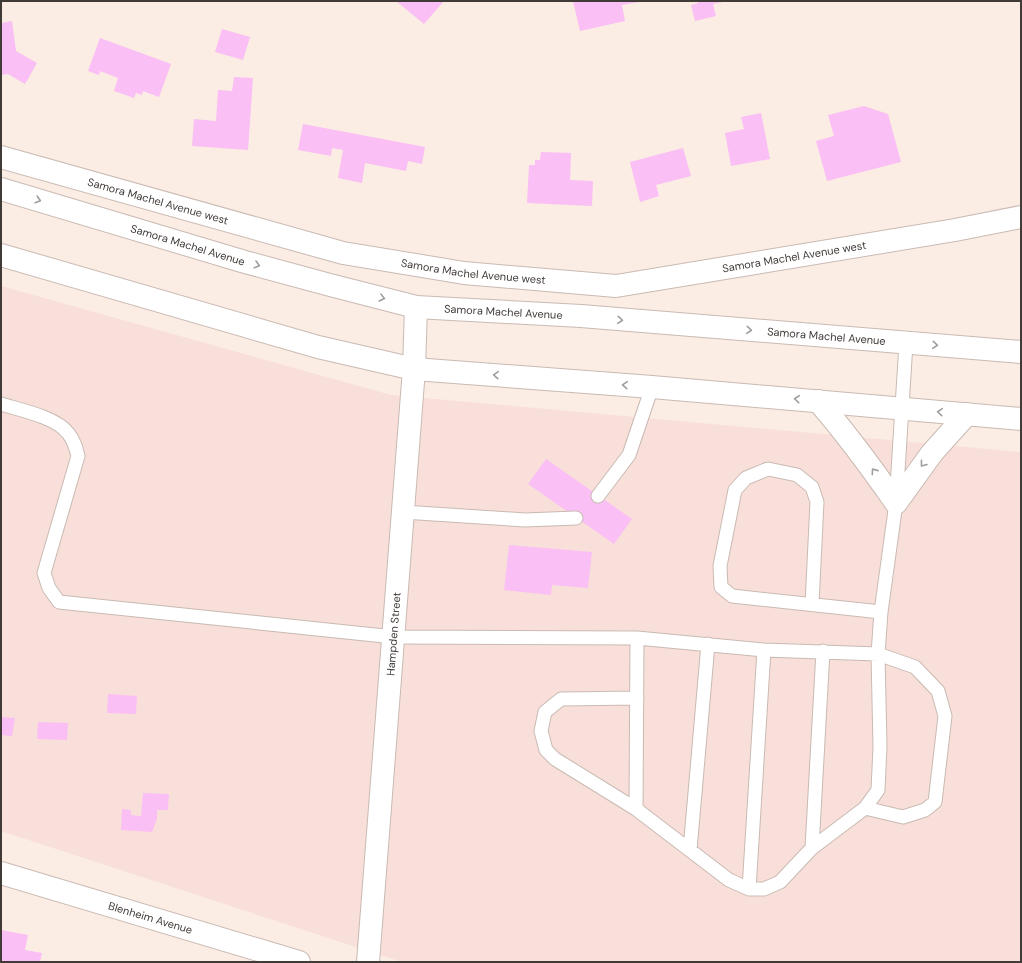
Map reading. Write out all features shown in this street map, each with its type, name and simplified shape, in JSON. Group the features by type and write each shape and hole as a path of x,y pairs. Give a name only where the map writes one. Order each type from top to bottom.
{"main road":[{"name":"Samora Machel Avenue west","path":"1,157 343,253 464,273 616,286 956,230 1021,217"},
{"name":"Samora Machel Avenue","path":"1,189 244,262 416,306 581,316 1021,352"},
{"path":"1,255 310,344 414,369 652,387 1021,419"},
{"name":"Hampden Street","path":"368,962 414,369 416,306"},
{"path":"818,401 842,428 896,503 932,453 967,414"},
{"name":"Blenheim Avenue","path":"1,873 299,962"}],"lane":[{"path":"637,698 560,699 545,712 541,731 546,750 555,759 636,809 729,880 749,889 764,890 780,882 812,848 865,808 878,790 880,747 878,654 881,612 896,503 906,343"},
{"path":"598,496 629,455 652,387"},
{"path":"1,404 49,419 68,432 74,443 78,456 44,573 49,588 59,602 394,637 637,638 764,650 878,654 915,667 938,691 945,716 935,802 925,810 903,817 865,808"},
{"path":"812,604 817,502 812,487 797,475 768,469 746,478 735,490 720,566 721,587 732,596 881,612"},
{"path":"403,512 525,520 576,518"},
{"path":"636,809 637,638"},
{"path":"690,850 708,644"},
{"path":"749,889 764,650"},
{"path":"812,848 823,651"}],"shaded area":[{"path":"1,286 391,395 1021,452 1021,962 402,962 1,831"}],"building":[{"path":"396,1 444,1 424,24"},
{"path":"573,1 640,2 622,5 625,21 580,31"},
{"path":"698,1 723,2 713,4 716,16 695,21 691,5 698,3"},
{"path":"12,21 16,51 37,63 25,84 8,74 1,75 1,23"},
{"path":"222,29 250,37 243,60 215,52"},
{"path":"100,38 171,64 159,97 143,91 142,95 136,93 134,98 114,91 118,78 100,71 99,75 88,71"},
{"path":"234,77 253,78 248,150 192,146 194,119 216,121 218,90 232,91"},
{"path":"864,106 888,114 901,162 827,181 816,141 834,136 828,115"},
{"path":"761,113 770,159 731,166 725,133 744,129 741,117"},
{"path":"303,124 425,147 422,164 408,161 406,171 365,163 362,183 338,178 343,150 332,148 331,156 298,150"},
{"path":"683,148 691,176 656,185 659,196 640,202 630,162"},
{"path":"541,152 571,153 570,180 593,181 592,206 527,203 529,165 535,165 535,160 540,160"},
{"path":"546,459 632,519 614,544 528,484"},
{"path":"509,545 592,552 588,588 552,585 551,595 504,590"},
{"path":"108,694 137,696 136,714 107,713"},
{"path":"1,717 15,718 12,736 1,735"},
{"path":"38,722 68,723 67,740 37,739"},
{"path":"143,793 169,794 168,810 157,810 157,819 152,832 121,830 122,809 131,810 131,815 141,816"},
{"path":"1,930 28,935 25,950 42,953 40,962 1,962"}]}
